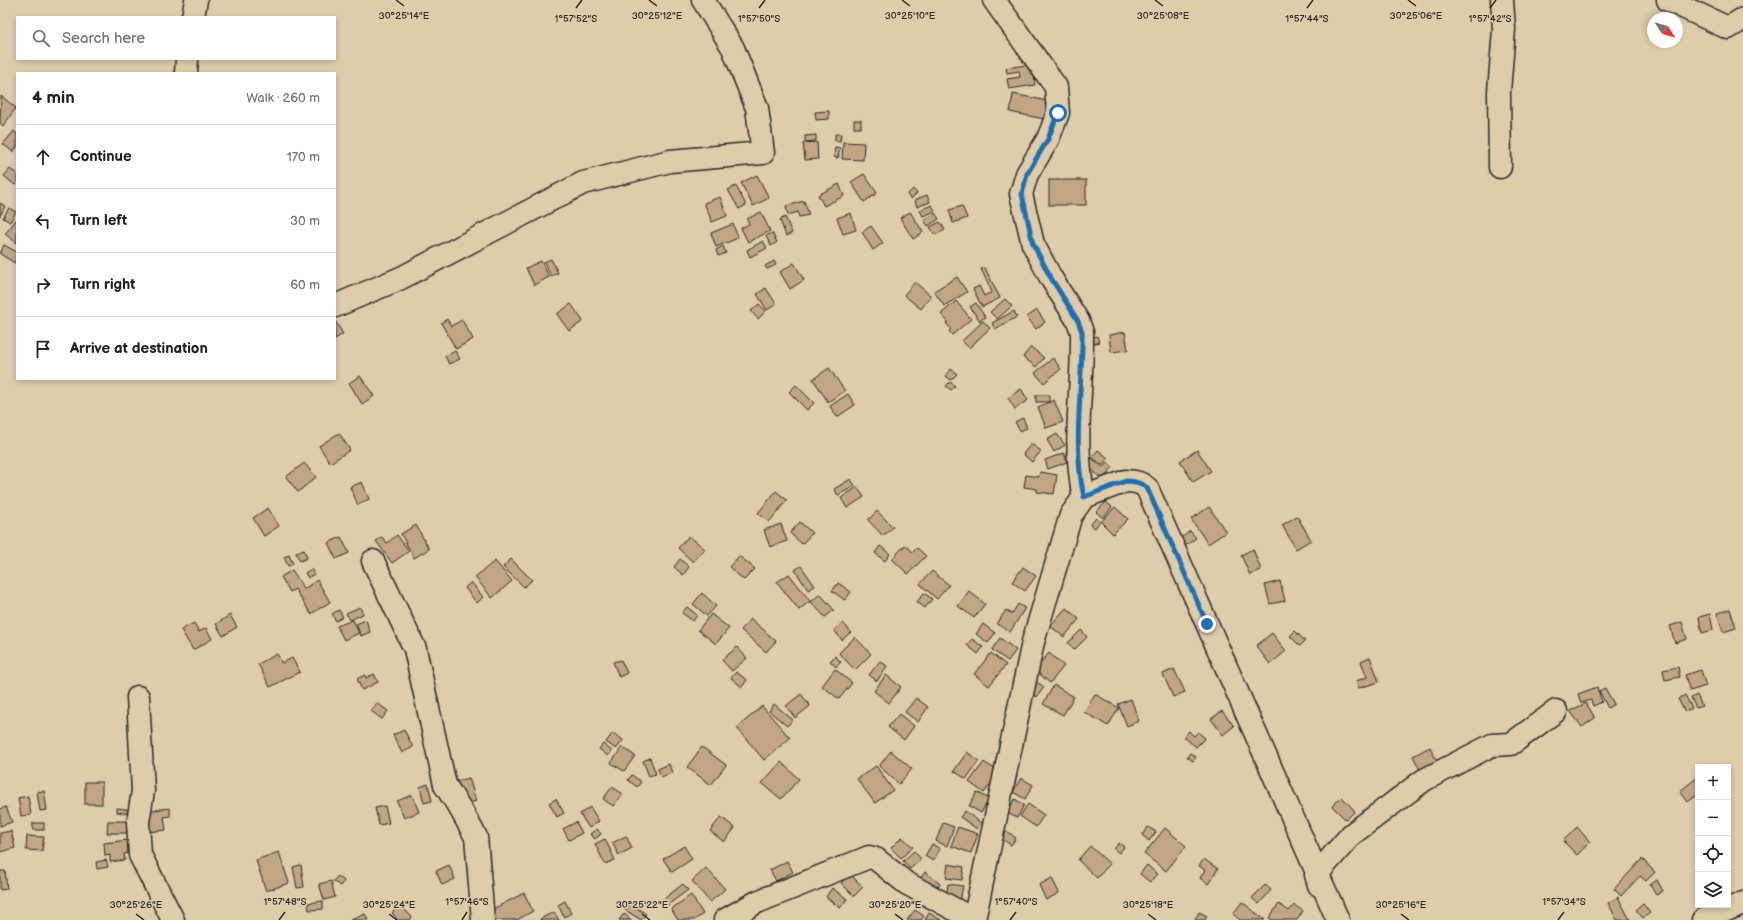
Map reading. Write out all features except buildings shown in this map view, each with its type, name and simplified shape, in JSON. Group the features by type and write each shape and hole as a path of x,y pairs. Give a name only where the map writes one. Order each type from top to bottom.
{"street":[{"path":"193,16 196,0"},
{"path":"336,306 401,278 465,243 583,183 670,161 763,153 757,108 733,48 703,0"},
{"path":"994,0 1056,87 1058,113 1048,139 1027,174 1022,194 1033,244 1051,278 1078,321 1082,332 1078,446 1080,477 1084,497"},
{"path":"1500,167 1499,92 1504,29 1502,0"},
{"path":"1668,0 1728,28 1743,19"},
{"path":"186,60 186,72"},
{"path":"726,920 757,902 869,857 876,859 906,883 974,920 1033,642 1071,515 1084,497 1126,481 1137,482 1147,488 1332,915"},
{"path":"373,561 415,649 445,785 462,810 476,837 483,920"},
{"path":"138,697 143,791 138,822 140,855 173,920"},
{"path":"1332,915 1316,875 1352,834 1424,780 1492,745 1511,744 1556,711"},
{"path":"1704,920 1743,903"}],"route":[{"path":"1058,113 1048,139 1027,174 1022,194 1026,219 1033,244 1051,278 1078,321 1082,332 1078,446 1080,477 1084,497 1126,481 1144,484 1207,624"}]}
